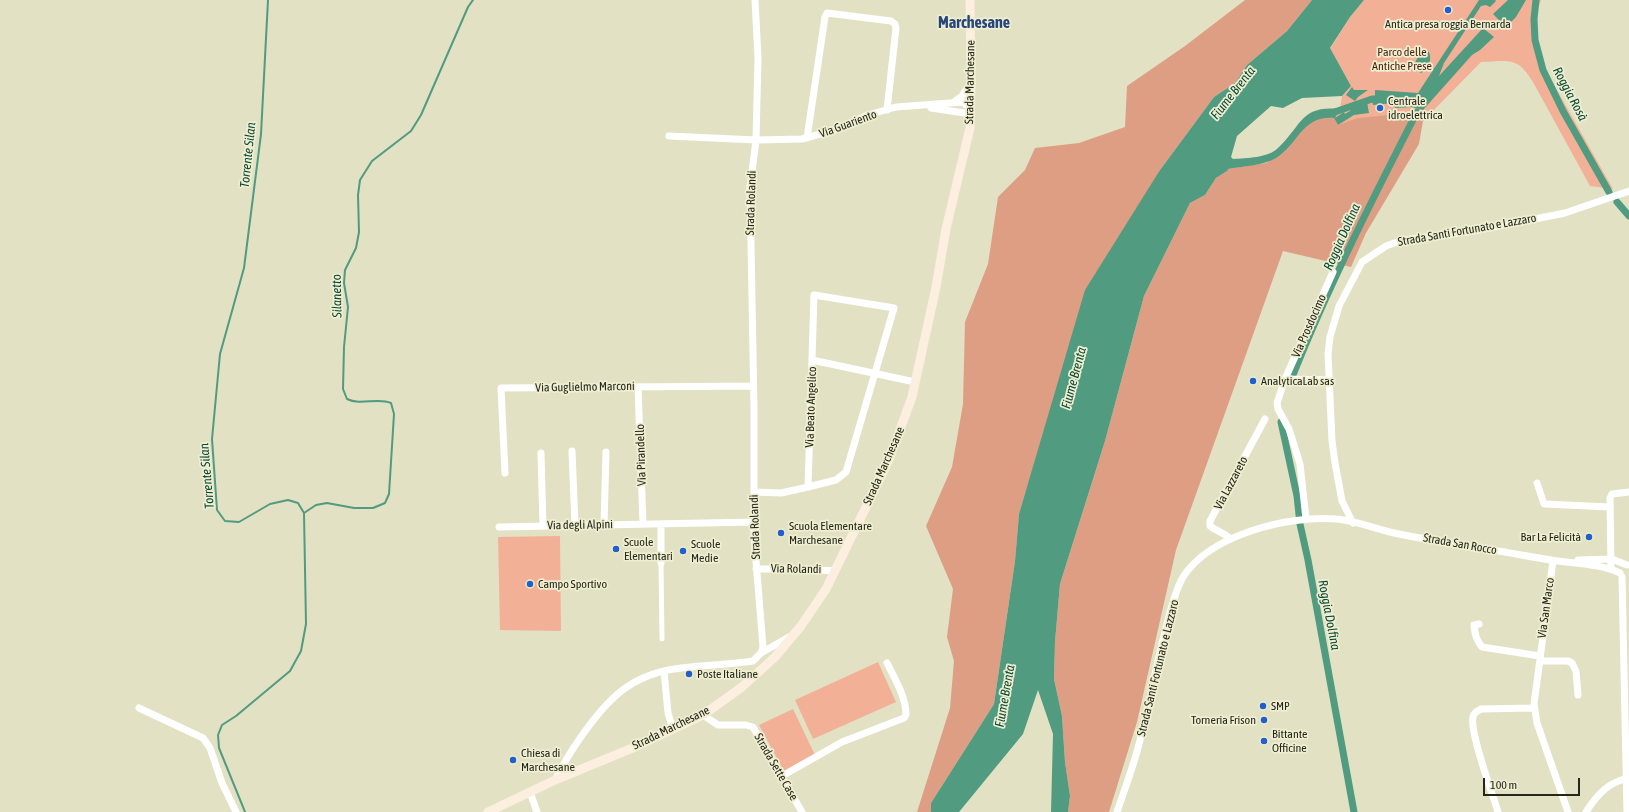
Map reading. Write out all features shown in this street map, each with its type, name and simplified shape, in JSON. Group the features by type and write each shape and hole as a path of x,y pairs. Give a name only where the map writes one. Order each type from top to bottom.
{"main road":[{"name":"Strada Marchesane","path":"488,812 555,780 703,715 742,687 774,657 802,626 826,589 888,462 902,428 915,382 936,287 946,228 970,128 970,0"}],"street":[{"name":"Strada Rolandi","path":"755,0 758,58 756,140 750,188 754,522 756,569 763,647 761,653"},
{"path":"806,138 825,17 827,13 891,21 895,24 896,28 887,110"},
{"path":"951,103 962,96 971,84"},
{"name":"Via Guariento","path":"756,140 806,138 834,130 868,115 915,105 963,102 971,112"},
{"name":"Via Guariento","path":"915,105 971,112"},
{"path":"669,136 756,140"},
{"name":"Strada Santi Fortunato e Lazzaro","path":"1341,520 1342,501 1332,442 1328,354 1330,337 1339,306 1362,262 1386,246 1403,240 1474,230 1565,213 1629,191"},
{"name":"Via Prosdocimo","path":"1304,519 1300,464 1289,429 1278,408 1278,403 1285,379 1332,272"},
{"path":"754,492 781,493 836,480 846,472 894,308 814,295 812,360"},
{"name":"Via Beato Angelico","path":"808,487 812,360 915,382"},
{"path":"1285,379 1329,380"},
{"name":"Via Guglielmo Marconi","path":"505,473 502,388 753,386"},
{"name":"Via Pirandello","path":"638,387 643,524"},
{"name":"Via Lazzareto","path":"1231,539 1210,526 1210,521 1265,419"},
{"path":"572,451 575,525"},
{"path":"541,452 543,526"},
{"path":"604,525 606,452"},
{"path":"1537,483 1544,504 1610,507"},
{"path":"1612,569 1610,498 1612,494 1629,492"},
{"name":"Strada Santi Fortunato e Lazzaro","path":"1342,501 1353,523"},
{"name":"Strada Santi Fortunato e Lazzaro","path":"1117,812 1138,749 1173,601 1182,579 1192,565 1207,553 1231,539 1263,527 1304,519 1341,520 1353,523"},
{"name":"Via degli Alpini","path":"498,527 754,522"},
{"name":"Strada San Rocco","path":"1353,523 1401,534 1553,561 1600,566 1612,569 1625,577"},
{"path":"661,524 662,639"},
{"name":"Strada San Rocco","path":"1568,562 1612,559 1628,565"},
{"name":"Via San Marco","path":"1553,561 1534,708 1537,723 1568,812"},
{"path":"1627,812 1628,778 1621,594 1625,577 1623,567 1628,565"},
{"name":"Via Rolandi","path":"756,569 804,569 835,571"},
{"name":"Via San Marco","path":"1479,624 1474,625 1475,635 1477,642 1482,647 1540,658"},
{"path":"555,780 576,744 610,699 628,685 644,677 674,669 753,661 761,653 793,635"},
{"path":"1540,658 1568,661 1572,663 1576,671 1578,695"},
{"path":"782,776 842,742 906,716 904,702 899,687 887,663"},
{"path":"664,671 668,713 673,729"},
{"path":"139,708 203,738 210,748 222,783 236,812"},
{"path":"1498,812 1474,736 1473,717 1476,711 1481,709 1534,708"},
{"name":"Strada Sette Case","path":"703,715 718,725 746,724 753,727 802,812"},
{"path":"1586,812 1602,790 1609,785 1628,778"},
{"path":"530,792 537,812"}],"green space":[{"name":"Parco delle Antiche Prese","path":"1364,0 1541,0 1537,12 1537,37 1545,69 1613,189 1590,186 1533,82 1522,68 1512,62 1481,62 1423,121 1338,125 1334,118 1340,109 1342,96 1351,86 1330,49 1350,17"},
{"name":"Campo Sportivo","path":"560,536 561,631 500,630 498,537"},
{"path":"878,662 896,702 813,739 795,700"},
{"path":"793,709 815,755 784,771 759,725"}],"shaded area":[{"path":"1245,0 1312,0 1287,31 1247,65 1235,83 1214,97 1160,170 1050,413 1019,514 1015,561 994,704 931,803 931,812 917,812 950,708 954,661 947,637 953,589 926,526 952,467 963,404 965,322 988,264 998,197 1025,170 1035,148 1079,143 1125,127 1127,86 1185,46"},
{"path":"1409,113 1425,120 1423,121 1419,144 1366,233 1351,267 1283,251 1176,550 1137,722 1109,812 1068,812 1070,796 1065,762 1062,716 1054,679 1055,642 1060,584 1105,441 1144,296 1190,203 1205,195 1216,178 1227,171 1227,169 1266,163 1284,152 1306,126 1315,120 1325,117 1334,118 1338,125 1358,118"}],"water":[{"name":"Fiume Brenta","path":"1312,0 1364,0 1350,17 1330,48 1351,86 1342,96 1302,98 1283,108 1271,106 1237,136 1231,157 1233,159 1251,158 1269,154 1286,140 1303,119 1317,110 1340,109 1335,118 1344,112 1345,114 1350,111 1355,103 1367,102 1369,113 1354,115 1338,125 1334,118 1323,118 1315,121 1302,132 1284,152 1271,161 1228,169 1216,178 1205,195 1190,203 1144,296 1105,441 1060,584 1055,642 1054,679 1062,716 1065,762 1070,796 1068,812 1051,812 1053,734 1038,690 1023,734 959,812 931,812 931,803 994,704 1015,561 1019,514 1085,290 1160,170 1214,97 1235,83 1247,65 1287,31"},
{"path":"1479,0 1496,1 1490,7 1486,5 1481,6 1444,63 1439,76 1483,28 1494,37 1472,55 1423,110 1412,107 1395,108 1394,103 1373,105 1372,101 1375,98 1375,90 1418,93"},
{"path":"1508,0 1526,0 1516,17 1506,27 1493,14"},
{"path":"1424,51 1429,52 1430,61 1428,67 1421,73 1415,69 1415,64 1418,57"},
{"path":"1352,87 1354,90 1368,90 1355,101 1346,95"}],"waterway":[{"name":"Torrente Silan","path":"245,812 219,748 218,735 222,725 236,716 290,671 301,651 306,624 304,513 298,503 288,500 270,504 239,522 225,521 217,510 212,439 220,354 244,268 261,134 268,0"},
{"name":"Silanetto","path":"304,513 316,505 327,503 354,508 373,508 385,503 389,494 394,414 391,403 386,401 352,401 347,399 343,389 344,347 348,307 344,283 345,270 356,248 359,232 358,195 360,180 372,161 411,131 421,115 468,7 473,0"},
{"name":"Roggia Rosà","path":"1536,0 1534,19 1535,40 1543,70 1563,111 1609,192"},
{"path":"1329,114 1372,99 1382,99"},
{"name":"Roggia Dolfina","path":"1293,375 1336,275 1417,112"},
{"name":"Roggia Rosà","path":"1617,202 1629,216"},
{"name":"Roggia Dolfina","path":"1281,422 1297,496 1300,524 1308,560 1354,812"}],"place":[{"name":"Antica presa roggia Bernarda","path":"1448,10"},
{"name":"Centrale idroelettrica","path":"1380,108"},
{"name":"AnalyticaLab sas","path":"1253,381"},
{"name":"Scuola Elementare Marchesane","path":"781,533"},
{"name":"Bar La Felicità","path":"1589,537"},
{"name":"Scuole Elementari","path":"616,549"},
{"name":"Scuole Medie","path":"683,551"},
{"name":"Campo Sportivo","path":"530,584"},
{"name":"Poste Italiane","path":"689,674"},
{"name":"SMP","path":"1263,706"},
{"name":"Torneria Frison","path":"1264,720"},
{"name":"Bittante Officine","path":"1264,741"},
{"name":"Chiesa di Marchesane","path":"513,760"}],"district":[{"name":"Marchesane","path":"974,23"}]}
